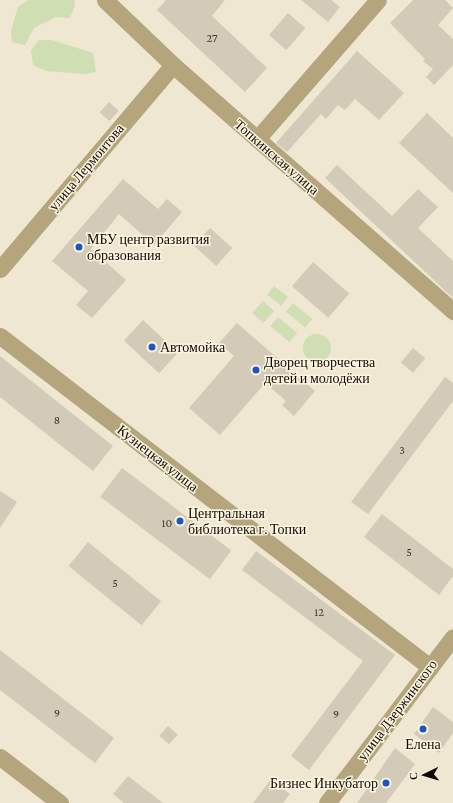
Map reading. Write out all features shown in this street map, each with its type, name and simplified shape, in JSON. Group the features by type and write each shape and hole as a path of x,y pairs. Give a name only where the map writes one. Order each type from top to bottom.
{"street":[{"name":"Топкинская улица","path":"105,0 173,65 453,311"},
{"path":"257,139 378,0"},
{"name":"улица Лермонтова","path":"0,269 173,65"},
{"name":"Кузнецкая улица","path":"0,336 430,668"},
{"name":"улица Дзержинского","path":"326,803 453,637"},
{"path":"0,757 60,803"}],"green space":[{"path":"28,0 74,0 75,5 70,18 56,17 34,28 25,45 12,42 11,31 18,7"},
{"path":"39,40 52,40 93,53 96,72 85,74 46,71 33,65 31,50"},
{"path":"274,286 288,297 281,306 267,295"},
{"path":"263,301 274,311 263,323 252,313"},
{"path":"293,303 312,319 305,327 286,311"},
{"path":"278,317 297,333 289,342 270,326"},
{"path":"317,334 327,338 331,348 327,358 317,362 307,358 303,348 307,338"}],"building":[{"path":"166,0 225,0 212,16 267,68 245,92 157,10"},
{"path":"301,0 331,0 340,7 328,22"},
{"path":"413,0 445,0 453,8 438,25 453,39 453,65 434,85 426,77 433,69 423,61 425,59 390,23"},
{"path":"288,13 305,28 286,50 269,35"},
{"path":"357,51 404,93 379,120 355,99 345,110 338,105 326,119 321,114 287,152 276,143"},
{"path":"109,102 119,111 109,121 100,112"},
{"path":"427,113 453,138 453,193 399,143"},
{"path":"337,165 392,216 418,189 438,207 418,228 453,261 453,298 325,178"},
{"name":"МБУ центр развития образования","path":"123,179 158,209 167,199 182,212 154,245 119,214 91,249 126,280 92,318 76,305 88,291 52,261"},
{"path":"210,228 232,248 216,266 194,246"},
{"path":"313,262 349,293 328,318 292,286"},
{"name":"Автомойка","path":"143,320 178,353 159,373 124,340"},
{"name":"Дворец творчества детей и молодёжи","path":"237,323 315,391 294,416 282,405 286,401 265,383 220,435 189,408 234,356 219,343"},
{"path":"413,348 425,358 413,373 401,363"},
{"path":"0,356 113,446 93,471 0,397"},
{"path":"445,377 453,383 453,401 368,514 351,502"},
{"path":"122,468 231,550 210,579 100,497"},
{"path":"0,491 17,502 0,528"},
{"path":"382,514 453,569 453,576 439,595 364,537"},
{"path":"88,542 161,601 142,625 68,566"},
{"path":"256,551 395,655 309,770 291,756 363,661 242,570"},
{"path":"0,650 114,738 95,763 0,690"},
{"path":"433,707 453,722 453,733 439,753 414,734"},
{"path":"168,726 178,735 169,744 159,736"},
{"name":"Бизнес Инкубатор","path":"395,748 415,764 386,803 357,803"},
{"path":"128,776 163,803 124,803 113,794"},
{"path":"271,779 290,794 283,803 253,803"}],"place":[{"name":"МБУ центр развития образования","path":"79,247"},
{"name":"Автомойка","path":"152,347"},
{"name":"Дворец творчества детей и молодёжи","path":"256,370"},
{"name":"Центральная библиотека г. Топки","path":"180,521"},
{"name":"Елена","path":"423,729"},
{"name":"Бизнес Инкубатор","path":"386,783"}]}
